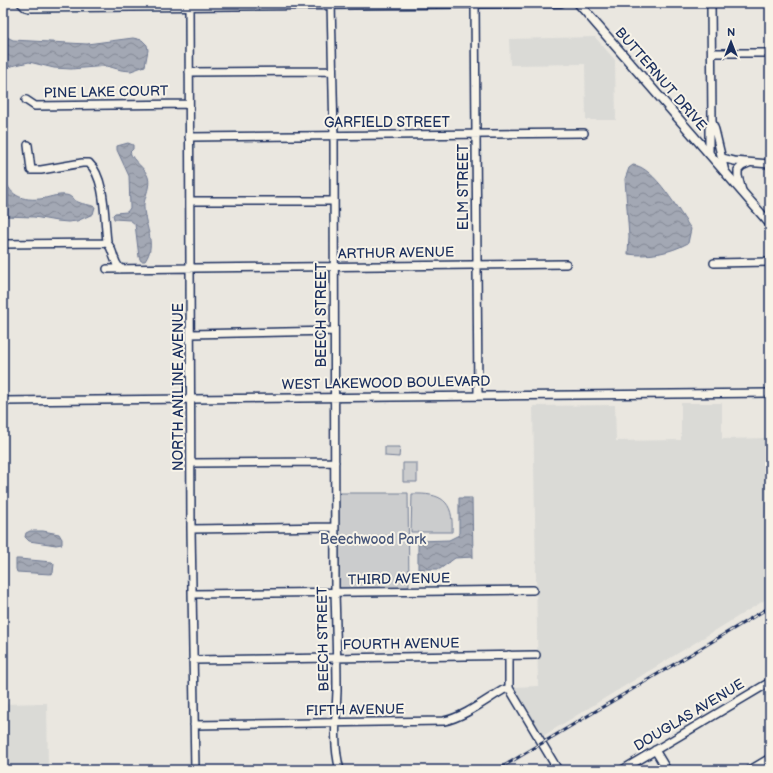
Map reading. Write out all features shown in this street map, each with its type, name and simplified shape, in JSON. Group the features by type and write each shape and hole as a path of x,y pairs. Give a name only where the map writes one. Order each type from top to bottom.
{"main road":[{"name":"BUTTERNUT DRIVE","path":"578,3 770,224"}],"street":[{"path":"20,3 25,7 30,8 189,4 561,3"},
{"path":"711,3 712,122 725,172"},
{"name":"NORTH ANILINE AVENUE","path":"189,4 192,463 191,529 195,770"},
{"name":"BEECH STREET","path":"331,4 334,136 333,201 335,592 337,658 336,722 337,758 340,770"},
{"name":"ELM STREET","path":"475,4 478,395"},
{"path":"712,53 770,53"},
{"path":"189,72 332,71"},
{"name":"PINE LAKE COURT","path":"26,100 35,106 189,104"},
{"path":"709,153 708,129 712,122"},
{"name":"GARFIELD STREET","path":"189,137 584,133"},
{"path":"28,145 31,170 89,163 93,168 97,176 107,231 107,243 111,248 114,261 120,269"},
{"path":"722,158 751,163 770,164"},
{"path":"742,191 738,170 742,166 751,163"},
{"path":"190,202 333,201"},
{"path":"3,244 107,243"},
{"path":"714,263 770,262"},
{"name":"ARTHUR AVENUE","path":"107,269 566,264"},
{"path":"191,334 334,331"},
{"name":"WEST LAKEWOOD BOULEVARD","path":"3,401 770,393"},
{"path":"192,463 335,462"},
{"path":"191,529 335,527"},
{"name":"THIRD AVENUE","path":"192,594 533,590"},
{"path":"509,655 509,688 558,770"},
{"name":"FOURTH AVENUE","path":"194,660 536,655"},
{"name":"DOUGLAS AVENUE","path":"622,770 770,682"},
{"name":"FIFTH AVENUE","path":"194,725 336,722 439,722 450,720 509,688"},
{"path":"655,750 667,770"},
{"path":"750,770 770,758"}],"shaded area":[{"path":"595,37 615,60 616,120 586,120 585,64 510,65 509,39"},
{"path":"681,403 722,403 722,439 770,438 770,597 543,736 513,687 538,686 533,406 615,405 616,441 681,440"},
{"path":"47,703 48,770 3,770 3,704"}],"green space":[{"path":"385,447 400,447 399,457 385,456"},
{"path":"403,463 417,463 417,482 403,482"},
{"name":"Beechwood Park","path":"337,493 408,493 409,589 342,589 339,587"},
{"path":"412,494 431,495 444,501 451,512 452,532 411,532"}],"water":[{"path":"3,35 13,40 87,44 133,38 142,40 147,45 148,50 145,66 131,71 107,66 71,69 54,68 29,62 3,68"},
{"path":"128,143 133,145 133,149 130,152 136,162 144,170 149,180 144,211 150,247 149,254 145,261 141,261 139,257 135,224 130,220 114,219 113,215 115,213 127,212 130,208 129,176 117,150 117,146"},
{"path":"633,165 641,167 649,173 666,191 691,229 688,243 666,252 643,255 628,254 629,237 625,179 629,168"},
{"path":"3,172 7,185 20,197 26,199 40,199 67,195 80,203 95,207 93,214 77,221 68,222 34,217 3,216"},
{"path":"459,498 472,498 473,557 455,558 440,569 418,569 418,541 449,540 459,535"},
{"path":"30,531 43,531 59,534 62,539 62,544 56,545 29,541 25,537 26,533"},
{"path":"16,559 52,562 54,564 53,573 17,572"}],"railway":[{"path":"497,770 770,607"}]}
